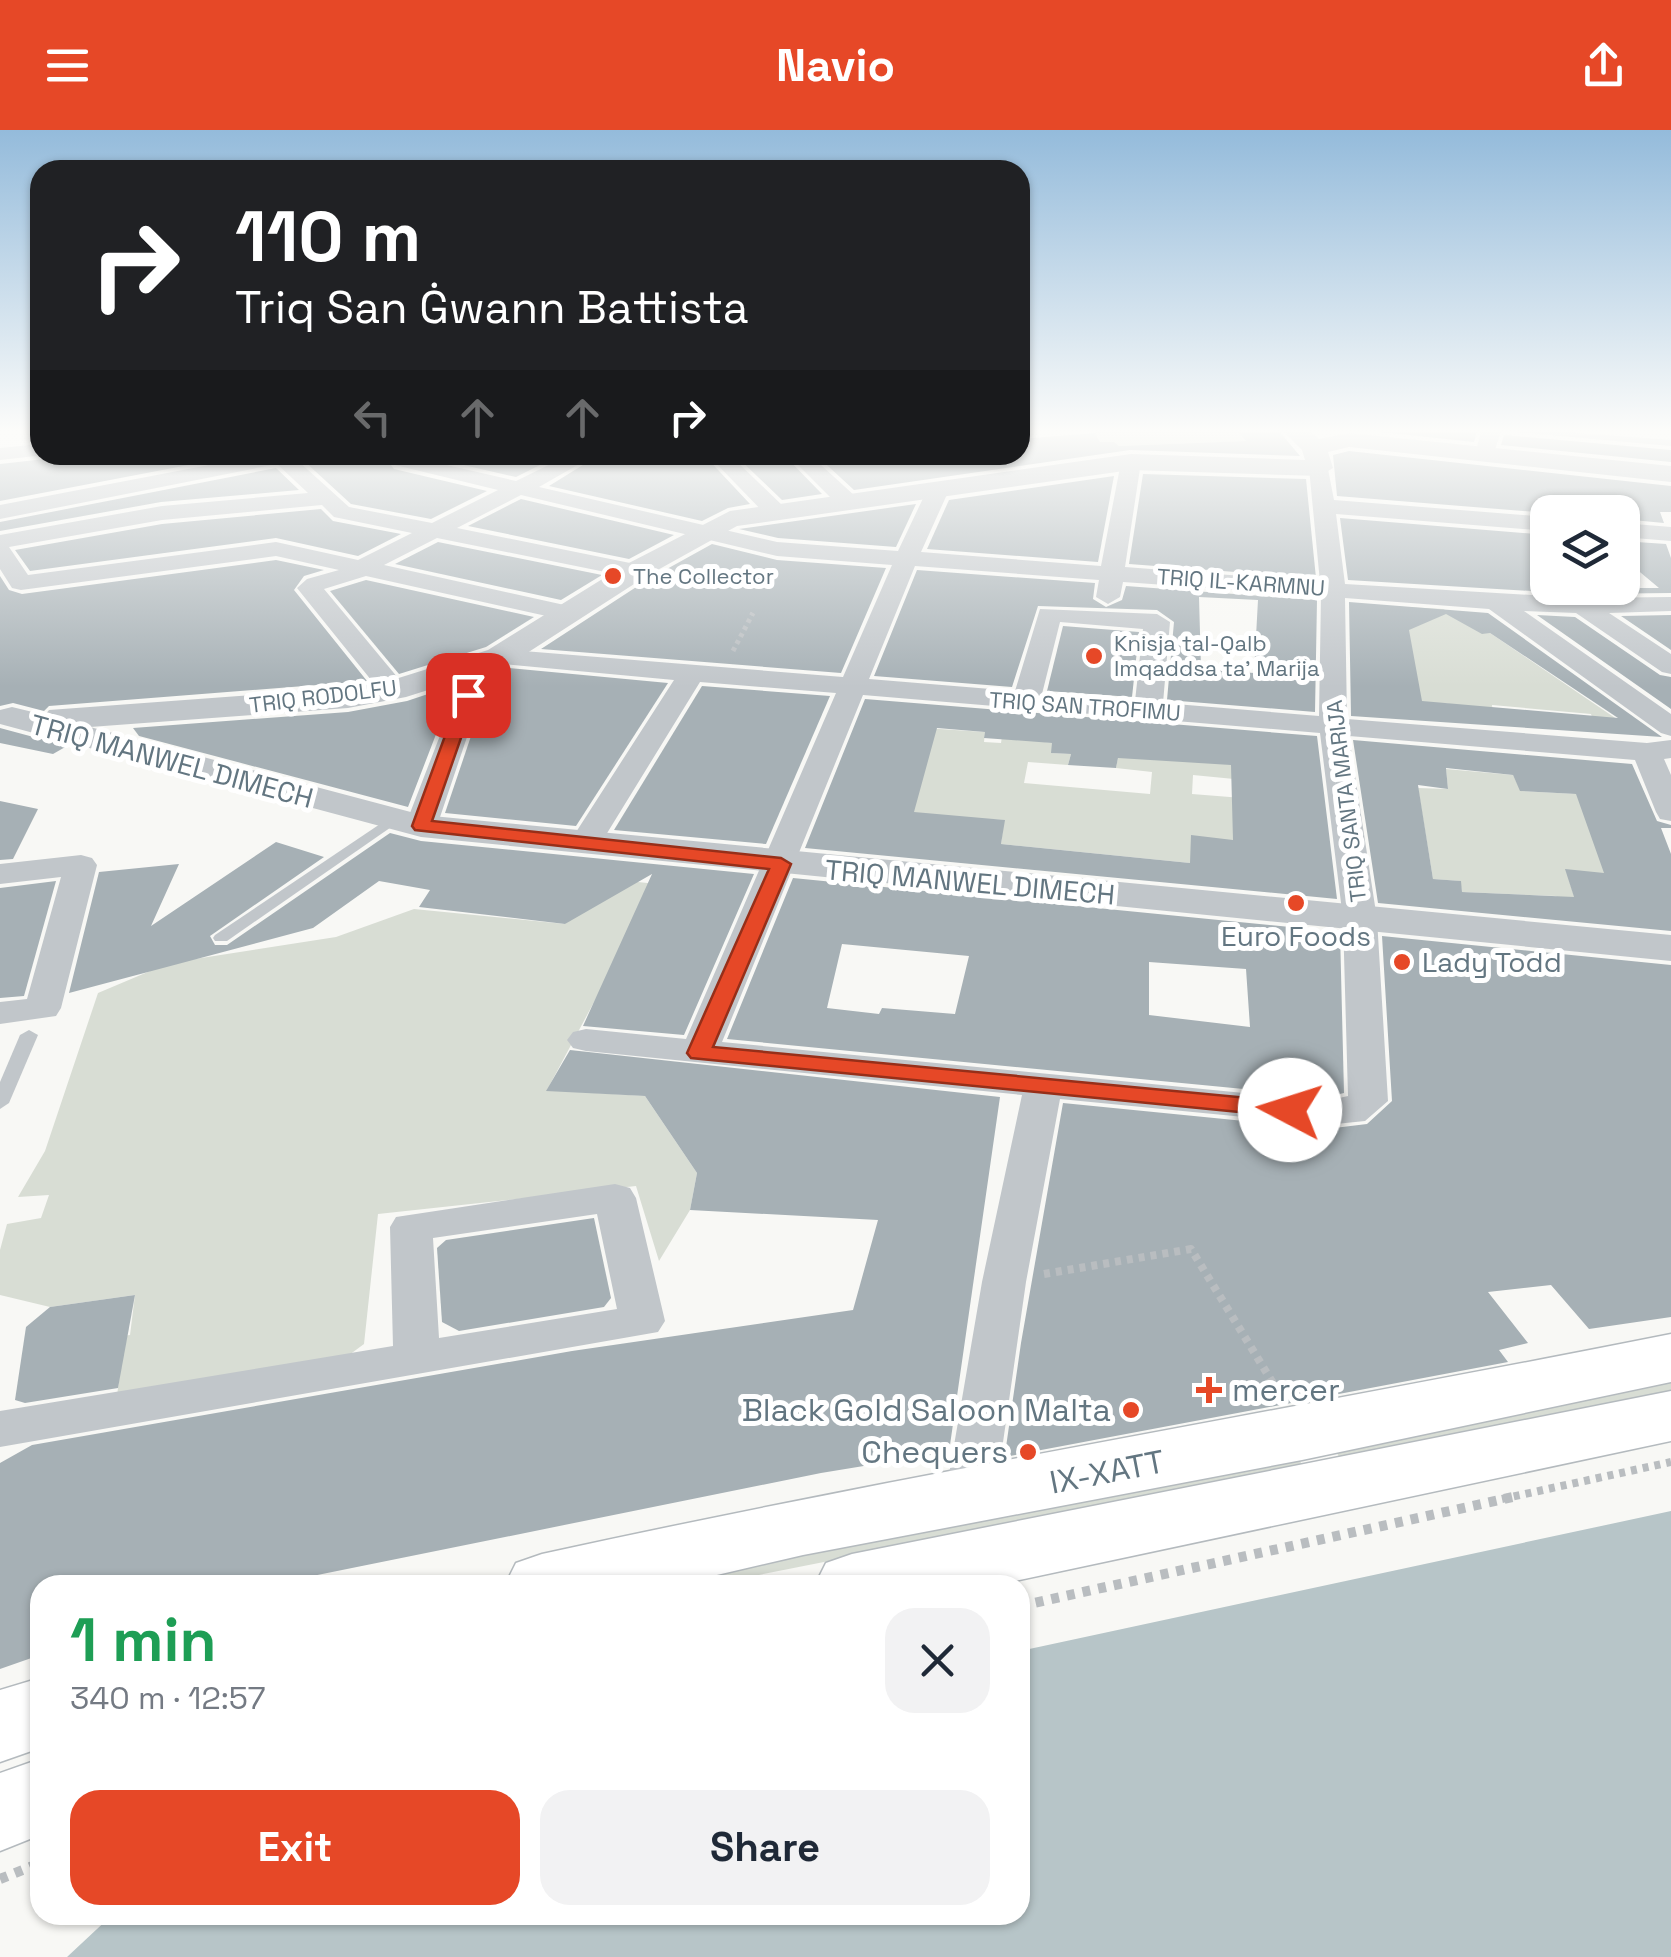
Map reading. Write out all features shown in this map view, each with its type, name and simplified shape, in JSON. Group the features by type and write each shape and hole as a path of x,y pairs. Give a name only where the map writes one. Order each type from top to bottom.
{"main road":[{"name":"IX-XATT","path":"586,1575 803,1526 970,1498 1671,1358"},
{"name":"IX-XATT","path":"900,1575 1671,1416"},
{"path":"0,1726 30,1717"},
{"path":"0,1812 30,1801"}],"street":[{"path":"0,542 149,516"},
{"path":"0,551 21,583 276,548 345,516"},
{"path":"361,516 636,571"},
{"path":"394,690 309,588 318,581 353,575 463,516"},
{"name":"TRIQ IL-KARMNU","path":"637,516 776,548 1495,602 1582,606 1671,604"},
{"name":"TRIQ RODOLFU","path":"4,710 116,718 348,698 394,690 489,660 702,532 730,519 748,516"},
{"path":"699,1053 926,516"},
{"path":"1104,618 1122,516"},
{"name":"TRIQ SANTA MARIJA","path":"1042,1087 1351,1112 1368,1101 1360,919 1333,726 1333,588 1325,516"},
{"path":"1452,516 1530,523"},
{"path":"1640,531 1671,534"},
{"path":"276,548 570,614"},
{"path":"1495,602 1671,726"},
{"path":"1582,606 1671,666"},
{"path":"1026,702 1049,614 1157,622 1148,710"},
{"path":"407,823 489,660"},
{"name":"TRIQ SAN TROFIMU","path":"489,660 692,672 1659,751"},
{"path":"584,844 692,672"},
{"name":"TRIQ MANWEL DIMECH","path":"4,710 407,823 781,864 1671,948"},
{"path":"1659,751 1671,812"},
{"path":"0,874 81,865 24,1018"},
{"path":"586,1040 1042,1087 1004,1282 970,1498"},
{"path":"0,1429 417,1359 642,1321 616,1198 411,1227 417,1359"}],"lane":[{"path":"221,938 407,823"},
{"path":"0,1103 24,1018"}],"path":[{"path":"728,661 754,612"},
{"path":"1044,1274 1190,1249 1282,1398"},
{"path":"1030,1604 1671,1462"},
{"path":"0,1879 30,1867"}],"shaded area":[{"path":"1388,606 1444,609 1447,614 1490,633 1627,726 1595,726 1591,714 1492,705 1493,715 1445,703 1406,709"},
{"path":"894,726 985,732 984,742 1001,743 1002,736 1052,743 1052,753 1071,754 1068,765 1028,762 1024,783 1150,794 1152,772 1116,768 1121,742 1234,749 1234,779 1193,775 1192,794 1255,799 1257,834 1190,863 1001,844 1004,820 904,815"},
{"path":"1446,769 1513,775 1521,791 1595,795 1653,896 1566,870 1582,922 1556,896 1462,892 1460,881 1433,879 1418,788 1448,789"},
{"path":"619,880 657,884 547,1090 645,1096 697,1173 690,1210 659,1261 636,1186 378,1214 364,1344 345,1358 117,1396 122,1356 100,1339 130,1335 135,1295 50,1307 0,1295 0,1250 7,1224 41,1218 49,1195 18,1197 45,1151 98,993 169,963 336,937 414,909 565,924"},
{"path":"1671,1380 1671,1391 1339,1457 1336,1451"},
{"path":"1297,1457 1304,1467 759,1575 694,1575"},
{"path":"1671,1511 1671,1957 67,1957 101,1925 1030,1925 1030,1649"}],"building":[{"path":"29,516 82,516 0,531 0,522"},
{"path":"244,516 328,516 333,521 401,534 358,556 276,538 30,571 15,550 162,524"},
{"path":"487,516 594,516 674,535 629,559 468,526"},
{"path":"681,516 711,516 702,521"},
{"path":"829,516 910,516 896,547 778,538 739,529"},
{"path":"942,516 1107,516 1098,562 927,549"},
{"path":"1136,516 1310,516 1316,578 1129,564"},
{"path":"1640,516 1662,516 1664,523 1640,521"},
{"path":"1340,518 1530,534 1530,591 1348,580"},
{"path":"438,542 602,575 561,600 395,564"},
{"path":"1640,542 1666,544 1671,558 1671,593 1640,593 1640,588 1659,588 1640,572"},
{"path":"712,544 777,560 886,568 841,673 541,649 647,580"},
{"path":"276,560 324,570 304,576 294,590 367,681 49,706 44,711 13,703 0,706 0,576 9,590 22,594"},
{"path":"917,570 1095,583 1093,599 1106,607 1122,600 1126,586 1317,600 1315,712 1167,700 1174,622 1157,610 1038,606 1012,687 874,676","holes":["1199,597 1258,600 1254,673 1201,669"]},
{"path":"366,580 534,617 486,647 399,674 330,591"},
{"path":"1349,602 1488,613 1662,737 1351,716","holes":["1446,614 1482,634 1490,633 1618,718 1422,701 1409,630"]},
{"path":"1537,615 1575,617 1660,675 1671,677 1671,709"},
{"path":"1671,615 1671,650 1621,616"},
{"path":"1063,626 1139,632 1132,697 1047,691"},
{"path":"509,668 668,683 576,826 445,813 492,674"},
{"path":"455,685 408,807 139,736 133,728 348,712 407,701"},
{"path":"702,686 830,696 766,844 614,830"},
{"path":"865,699 1317,736 1337,899 805,848","holes":["937,728 985,732 984,738 1052,743 1051,753 1071,754 1068,765 1116,768 1118,758 1231,765 1233,840 1191,835 1190,863 1001,844 1005,820 914,812"]},
{"path":"0,728 67,746 53,754 0,743"},
{"path":"1353,740 1632,764 1657,821 1671,825 1661,828 1671,854 1671,931 1378,903","holes":["1446,768 1513,775 1520,791 1576,794 1604,873 1565,869 1574,897 1462,892 1461,881 1433,879 1418,785 1448,789"]},
{"path":"0,801 38,809 13,859 0,860"},
{"path":"390,833 421,841 754,874 684,1035 583,1026 652,874 565,924 419,907 430,890 379,881 313,928 69,993 99,872 179,864 151,926 276,842 324,857 210,936 215,945 227,945"},
{"path":"793,878 1340,932 1344,1093 1326,1097 727,1039","holes":["842,944 969,956 955,1014 882,1008 879,1014 827,1008","1149,962 1246,969 1250,1027 1149,1015"]},
{"path":"56,881 24,996 0,998 0,888"},
{"path":"1382,936 1671,965 1671,1317 1589,1329 1551,1285 1488,1292 1528,1343 1499,1350 1508,1362 1010,1456 1006,1447 1021,1343 1063,1103 1326,1129 1367,1124 1392,1101"},
{"path":"570,1050 1000,1097 949,1452 821,1473 317,1575 30,1575 30,1658 0,1669 0,1463 32,1445 572,1351 853,1310 878,1220 690,1210 697,1173 645,1096 546,1091"},
{"path":"594,1218 611,1298 604,1307 459,1331 442,1322 437,1248 446,1240"},
{"path":"135,1295 118,1388 25,1403 15,1400 26,1327 50,1307"}],"place":[{"name":"The Collector","path":"613,576"},
{"name":"Knisja tal-Qalb Imqaddsa ta' Marija","path":"1094,656"},
{"name":"Euro Foods","path":"1296,903"},
{"name":"Lady Todd","path":"1402,962"},
{"name":"mercer","path":"1209,1390"},
{"name":"Black Gold Saloon Malta","path":"1131,1410"},
{"name":"Chequers","path":"1028,1452"}],"route":[{"path":"468,695 421,826 781,864 699,1053 1290,1110"}]}
